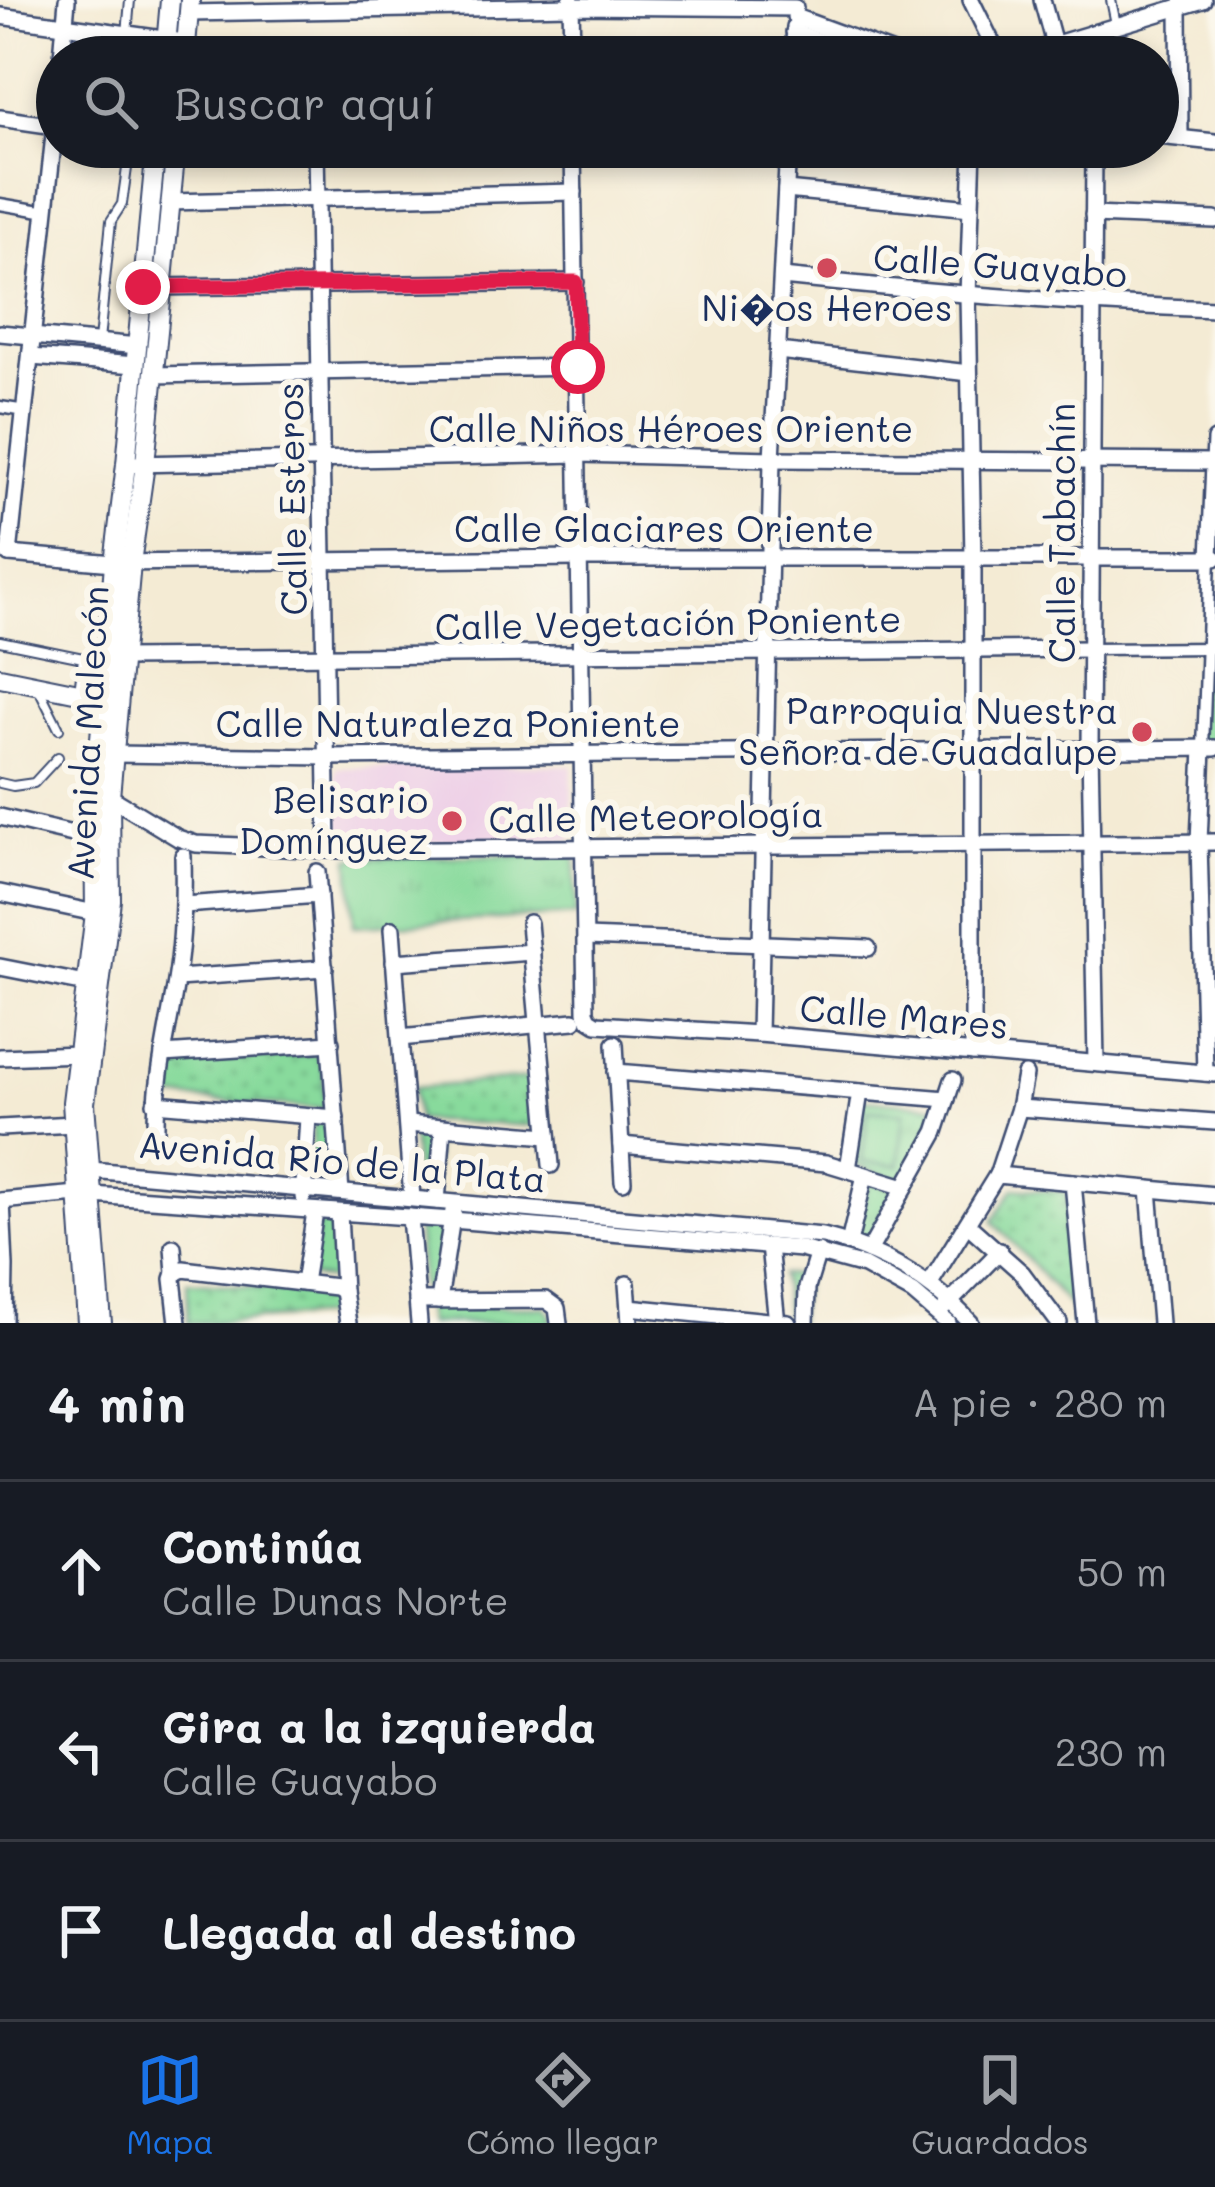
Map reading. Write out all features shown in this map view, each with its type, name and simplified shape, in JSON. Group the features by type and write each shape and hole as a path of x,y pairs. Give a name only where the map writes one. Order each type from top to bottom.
{"street":[{"path":"64,36 67,0"},
{"path":"170,0 174,36"},
{"path":"971,0 989,36"},
{"path":"1042,0 1052,36"},
{"path":"1082,36 1192,2 1180,138 1215,142"},
{"path":"180,36 190,6 571,3 795,14 851,36"},
{"path":"571,3 572,36"},
{"path":"795,14 829,36"},
{"path":"0,16 134,36"},
{"path":"0,118 36,123"},
{"path":"5,558 8,496 26,411 51,168"},
{"name":"Avenida Malecón","path":"142,362 153,287 156,168"},
{"name":"Avenida Malecón","path":"84,1169 72,1102 95,913 94,839 142,362 174,168"},
{"name":"Calle Esteros","path":"316,168 328,850"},
{"path":"574,168 586,848 586,1012 581,1020"},
{"path":"759,1034 772,459 787,168"},
{"path":"972,168 968,296 973,1053"},
{"name":"Calle Tabachín","path":"1094,168 1090,748 1096,1064"},
{"path":"786,190 971,208"},
{"path":"170,202 574,192"},
{"path":"0,204 46,212"},
{"path":"1093,215 1215,220"},
{"name":"Calle Guayabo","path":"782,278 1093,305 1215,309"},
{"path":"153,287 576,282"},
{"path":"0,333 99,343 142,362"},
{"path":"778,351 969,373"},
{"path":"32,358 320,371 578,367"},
{"path":"0,407 26,411"},
{"path":"1210,1073 1207,842 1215,440"},
{"name":"Calle Niños Héroes Oriente","path":"135,464 579,454 1215,462"},
{"name":"Calle Glaciares Oriente","path":"5,558 122,563 1213,558"},
{"name":"Avenida Malecón","path":"102,1323 86,1195 85,1103 111,901 111,700 122,658 122,563"},
{"name":"Calle Vegetación Poniente","path":"122,658 1211,648"},
{"path":"0,677 111,700"},
{"name":"Calle Naturaleza Poniente","path":"114,754 327,758 1209,748"},
{"name":"Calle Meteorología","path":"110,797 196,844 328,850 1207,842"},
{"path":"0,817 94,839"},
{"path":"156,1133 155,1103 177,979 184,905 182,856"},
{"path":"317,872 341,1192"},
{"path":"0,893 95,913"},
{"path":"184,905 319,895"},
{"path":"529,923 551,1165"},
{"path":"392,929 412,1198"},
{"path":"586,938 868,948"},
{"path":"394,962 532,952"},
{"path":"0,967 86,984"},
{"path":"177,979 325,968"},
{"name":"Calle Mares","path":"400,1038 581,1020 1210,1073"},
{"path":"163,1054 331,1043"},
{"path":"615,1044 623,1182"},
{"path":"0,1058 78,1054"},
{"path":"616,1072 946,1100"},
{"path":"929,1285 997,1175 1025,1075"},
{"path":"869,1251 936,1132 953,1080"},
{"path":"848,1169 860,1092"},
{"path":"155,1103 336,1118"},
{"path":"1019,1108 1215,1122"},
{"path":"304,1283 308,1117"},
{"path":"0,1128 74,1124"},
{"path":"406,1124 548,1136"},
{"path":"439,1300 448,1208 442,1128"},
{"path":"621,1145 826,1162 905,1187"},
{"name":"Avenida Río de la Plata","path":"84,1169 412,1198 448,1208 769,1246 869,1251 913,1293 971,1323"},
{"path":"806,1323 807,1288 835,1248 866,1175"},
{"path":"997,1175 1215,1195"},
{"path":"1072,1182 1085,1323"},
{"path":"1149,1189 1160,1323"},
{"name":"Avenida Malecón","path":"86,1195 87,1323"},
{"name":"Avenida Río de la Plata","path":"1,1201 86,1195 410,1217 448,1208"},
{"path":"1,1201 4,1323"},
{"path":"339,1214 348,1323"},
{"path":"410,1217 419,1323"},
{"name":"Avenida Río de la Plata","path":"601,1224 803,1233 929,1285 946,1312"},
{"path":"968,1225 1035,1287 1059,1323"},
{"path":"769,1246 777,1322"},
{"path":"173,1247 178,1323"},
{"path":"946,1312 1000,1251"},
{"path":"175,1273 183,1270 343,1291"},
{"path":"627,1284 629,1315 788,1323"},
{"path":"417,1301 547,1300 557,1307 560,1323"}],"lane":[{"path":"127,34 130,0"},
{"path":"1111,0 1116,26"},
{"path":"99,343 111,221 122,204 127,168"},
{"path":"0,641 83,658 79,694"},
{"path":"38,685 59,729"},
{"path":"0,783 34,783 58,757"}],"shaded area":[{"path":"572,765 572,840 337,843 336,768"}],"green space":[{"path":"1197,651 1215,652 1215,743 1196,743"},
{"path":"575,855 576,915 354,926 350,858"},
{"path":"322,1054 325,1109 163,1097 169,1062"},
{"path":"530,1078 535,1126 417,1120 413,1088"},
{"path":"863,1099 939,1106 932,1130 904,1181 854,1165"},
{"path":"868,1110 904,1113 899,1165 862,1162"},
{"path":"313,1123 330,1125 334,1183 311,1181"},
{"path":"412,1131 436,1133 432,1190 416,1189"},
{"path":"869,1181 899,1190 868,1245 855,1239"},
{"path":"1014,1188 1066,1192 1075,1312 993,1221"},
{"path":"319,1216 333,1217 337,1280 310,1277"},
{"path":"417,1224 445,1225 435,1288 421,1287"},
{"path":"781,1275 805,1275 797,1323 787,1323"},
{"path":"187,1282 336,1294 338,1315 188,1323"},
{"path":"425,1306 545,1307 552,1323 427,1323"}],"place":[{"name":"Ni�os Heroes","path":"827,268"},
{"name":"Parroquia Nuestra Señora de Guadalupe","path":"1142,732"},
{"name":"Belisario Domínguez","path":"452,821"}],"route":[{"path":"143,287 576,282 578,367"}]}
